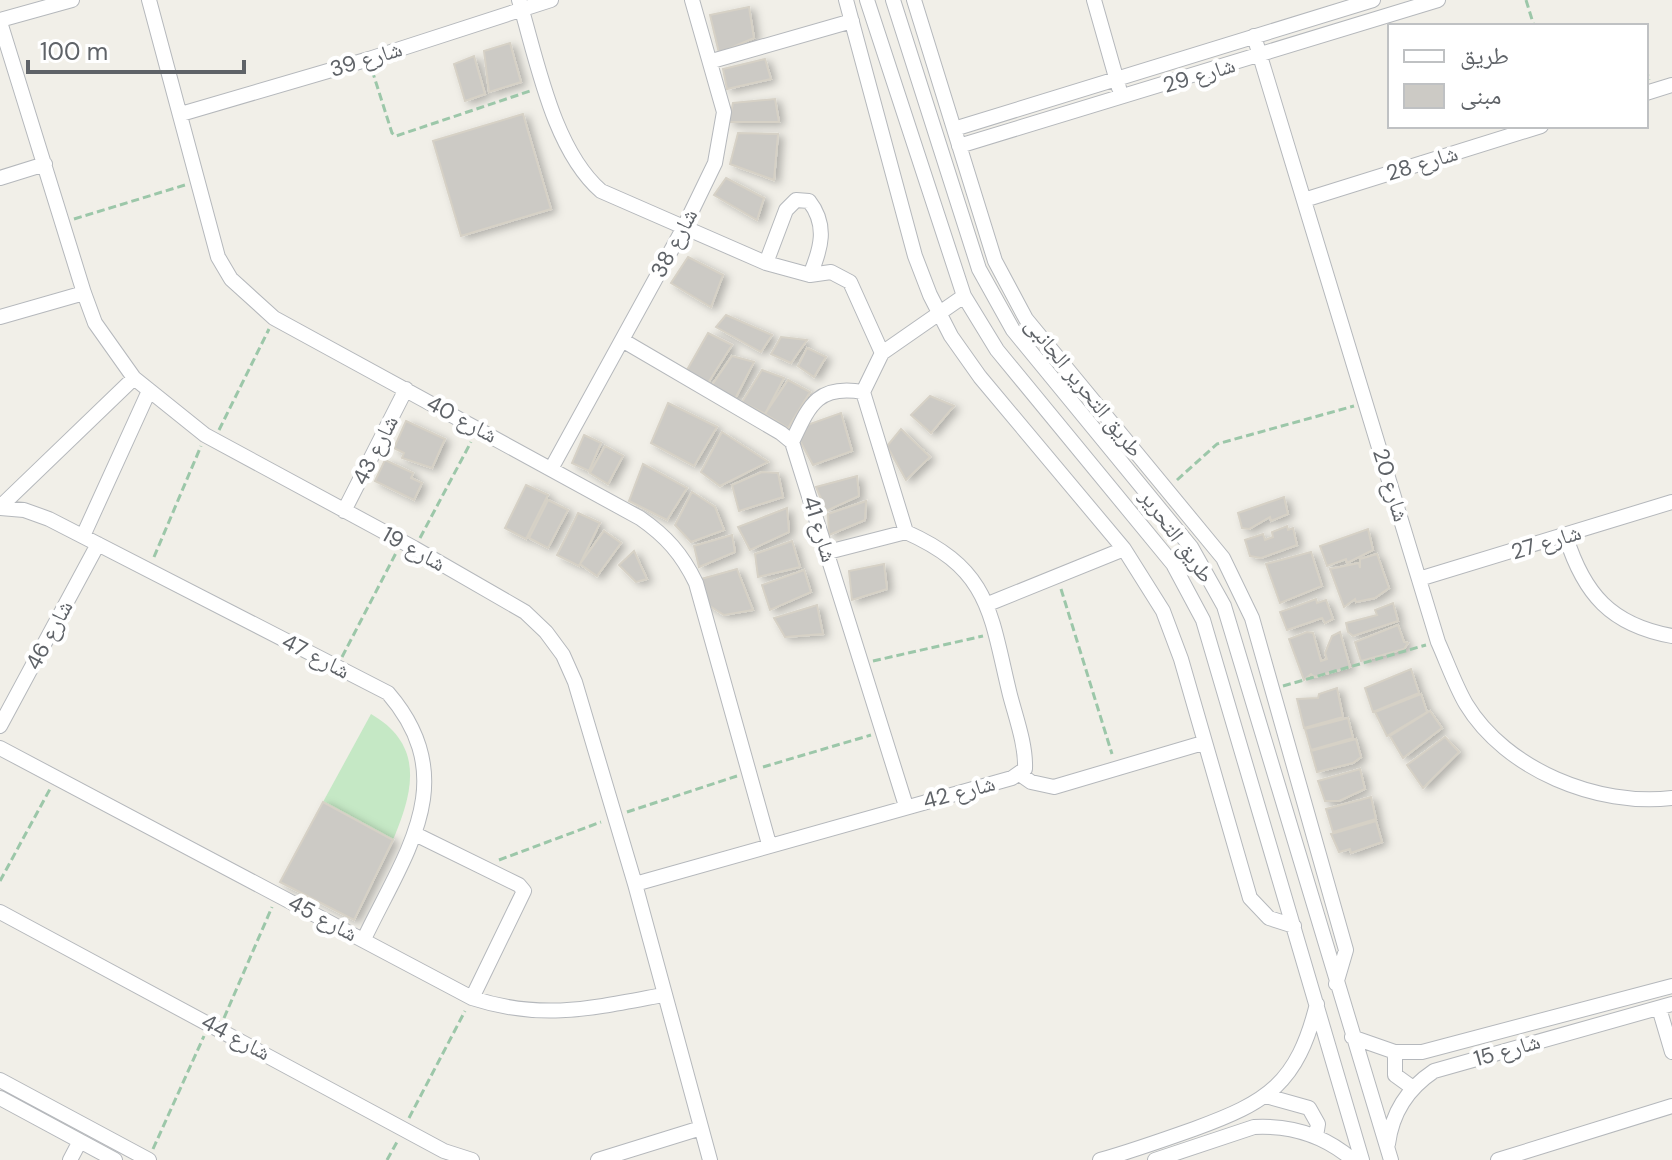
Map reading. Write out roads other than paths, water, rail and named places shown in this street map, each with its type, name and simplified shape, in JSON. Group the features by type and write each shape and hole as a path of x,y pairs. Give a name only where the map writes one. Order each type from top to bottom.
{"street":[{"path":"0,21 72,0"},
{"name":"شارع 40","path":"149,0 218,257 231,279 274,318 479,427 640,518 664,535 683,557 696,583 769,844"},
{"name":"شارع 39","path":"181,114 369,59 520,5 551,0"},
{"name":"شارع 38","path":"551,469 684,227 715,163 722,138 724,112 712,61 692,0"},
{"path":"846,0 915,256 939,314 980,377 1124,549 1150,588 1173,635 1250,898 1269,918 1294,926"},
{"name":"طريق التحرير","path":"867,0 964,296 997,350 1185,582 1203,620 1362,1160"},
{"name":"طريق التحرير الجانبى","path":"914,0 995,261 1026,319 1223,558 1239,587 1272,689 1346,950 1336,984"},
{"path":"1094,0 1123,99"},
{"name":"شارع 29","path":"954,129 1373,0"},
{"name":"شارع 29","path":"959,146 1123,99 1438,0"},
{"path":"520,5 566,144 586,178 601,191 766,263 810,275 831,272 850,282 882,353"},
{"path":"896,7 924,32"},
{"name":"طريق التحرير","path":"896,7 979,269 997,304 1026,345 1191,547 1224,606 1389,1154"},
{"name":"شارع 19","path":"0,21 84,293 103,336 134,378 210,438 525,612 546,632 563,655 575,682 635,884 710,1160"},
{"path":"712,61 852,21"},
{"name":"شارع 20","path":"1254,36 1438,642 1467,706 1503,746 1536,768 1598,794 1651,801 1672,798"},
{"path":"1648,92 1672,85"},
{"name":"شارع 28","path":"1304,200 1535,128"},
{"path":"0,178 45,164"},
{"path":"766,263 786,210 796,200 809,201 817,211 822,231 820,251 810,275"},
{"path":"0,317 84,293"},
{"path":"828,552 906,532 863,392 882,353 964,296"},
{"path":"1026,319 1026,345"},
{"path":"622,340 792,442 809,405 834,391 863,392"},
{"path":"0,508 134,378"},
{"name":"شارع 43","path":"344,511 406,389"},
{"path":"83,536 149,391"},
{"name":"شارع 41","path":"792,442 906,806"},
{"name":"شارع 27","path":"1419,579 1566,537 1672,502"},
{"name":"شارع 47","path":"0,508 24,510 83,536 388,693 408,716 421,743 426,772 423,802 415,834 364,939"},
{"name":"شارع 42","path":"635,884 1021,775 1026,761 988,604 974,580 955,559 906,532"},
{"path":"1566,537 1577,571 1595,597 1620,618 1649,632 1672,636"},
{"name":"شارع 46","path":"0,726 98,544"},
{"path":"988,604 1124,549"},
{"path":"1248,678 1272,689"},
{"path":"1243,752 1257,751 1266,741"},
{"path":"1021,775 1031,782 1054,787 1203,743"},
{"name":"شارع 45","path":"0,748 472,998 529,1012 559,1013 663,995"},
{"path":"1257,801 1261,792 1270,788 1280,792 1282,797"},
{"path":"415,834 524,891 472,998"},
{"name":"شارع 44","path":"0,912 444,1151 472,1160"},
{"name":"شارع 15","path":"1352,1037 1395,1052 1422,1052 1672,986"},
{"path":"1100,1160 1250,1108 1266,1096 1299,1054 1317,1004"},
{"path":"1665,1006 1672,1052"},
{"name":"شارع 15","path":"1389,1154 1393,1121 1413,1088 1434,1071 1665,1006"},
{"path":"1395,1052 1395,1075 1413,1088"},
{"path":"0,1080 148,1160"},
{"path":"1266,1096 1309,1108 1318,1124 1316,1136"},
{"path":"0,1098 115,1160"},
{"path":"1498,1160 1672,1106"},
{"path":"1155,1160 1254,1127 1286,1128 1316,1136 1353,1160"},
{"path":"598,1160 701,1128"},
{"path":"70,1160 80,1141"}]}
